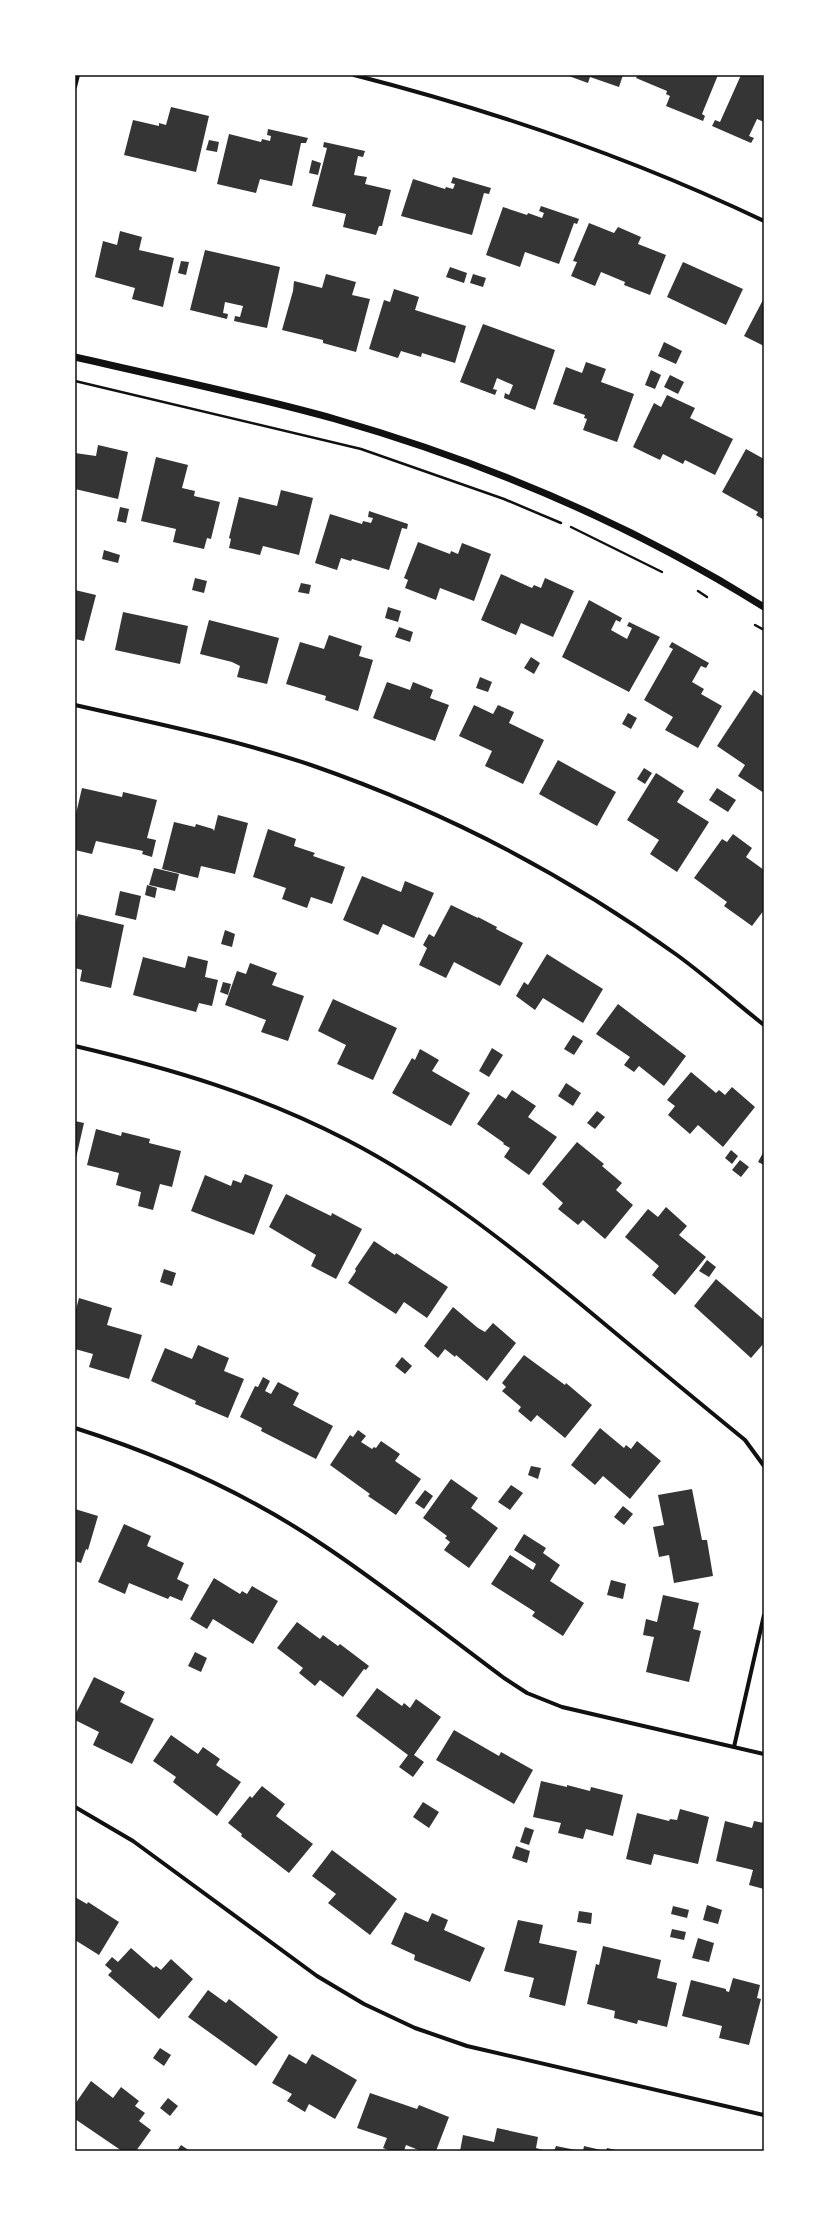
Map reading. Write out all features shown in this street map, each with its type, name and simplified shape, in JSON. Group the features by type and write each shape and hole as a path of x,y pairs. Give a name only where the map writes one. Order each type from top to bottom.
{"street":[{"path":"75,87 78,75"},
{"path":"354,75 424,93 524,123 623,159 764,221"},
{"path":"75,358 334,419 424,447 499,474 579,508 657,546 764,607"},
{"path":"75,705 237,743 310,765 375,789 439,816 562,880 621,917 678,956 764,1025"},
{"path":"75,1046 155,1065 254,1098 315,1124 394,1166 444,1198 521,1255 745,1440 764,1466"},
{"path":"75,1428 151,1455 197,1474 285,1521 327,1547 504,1678 527,1693 562,1707 764,1754"},
{"path":"734,1747 764,1615"},
{"path":"75,1807 133,1841 317,1976 364,2004 415,2028 467,2046 764,2115"}],"path":[{"path":"75,381 361,449 504,499 563,524"},
{"path":"570,526 668,575"},
{"path":"694,589 714,600"},
{"path":"752,623 764,630"}],"building":[{"path":"566,75 623,75 619,87 590,77 588,83"},
{"path":"638,75 718,75 702,114 705,116 703,121 666,106 670,96 666,94 667,91 636,78"},
{"path":"741,75 758,75 764,78 764,122 757,119 749,136 754,138 751,143 712,126 715,120 720,122"},
{"path":"171,107 209,116 196,172 124,155 133,120 159,126 159,123 166,125"},
{"path":"268,129 308,138 306,143 301,143 292,186 260,179 256,193 217,184 229,134 261,142 262,139 270,141 271,136 267,135"},
{"path":"209,140 219,142 217,152 206,150"},
{"path":"324,142 365,151 363,157 358,156 354,175 367,177 365,184 391,190 382,226 379,226 376,235 343,227 346,214 312,206 327,148 323,147"},
{"path":"312,160 321,163 318,175 309,173"},
{"path":"453,177 491,188 489,194 484,193 472,235 401,216 413,179 445,189 446,187 453,189 455,184 451,183"},
{"path":"541,206 579,219 577,224 574,223 559,264 525,252 520,267 486,255 503,207 542,218 544,213 539,211"},
{"path":"589,223 614,233 618,227 641,237 638,244 666,255 650,295 624,285 625,282 601,272 595,286 571,276 577,262 573,261"},
{"path":"120,231 142,237 139,250 174,258 163,307 132,299 135,288 95,277 103,241 117,245"},
{"path":"205,250 280,267 267,328 234,321 235,316 240,317 243,306 225,302 223,313 228,314 227,319 190,310"},
{"path":"181,261 189,262 186,275 178,273"},
{"path":"683,262 743,289 726,325 667,297"},
{"path":"450,267 467,273 464,283 446,277"},
{"path":"326,274 356,282 352,295 370,299 356,352 323,343 323,340 282,330 293,291 294,281 322,288"},
{"path":"473,274 486,278 483,287 470,283"},
{"path":"394,289 419,297 415,310 466,326 455,363 422,353 421,357 401,351 398,358 369,349 384,300 390,302"},
{"path":"764,298 764,346 744,336"},
{"path":"483,324 555,350 535,410 504,398 505,393 509,395 513,385 497,378 493,389 497,390 495,395 460,382"},
{"path":"664,342 682,351 676,364 658,356"},
{"path":"586,362 606,369 601,382 634,394 617,442 583,430 587,419 584,418 585,415 553,404 566,367 582,373"},
{"path":"651,370 661,375 655,389 645,385"},
{"path":"670,375 684,382 678,394 664,387"},
{"path":"667,395 695,408 690,418 733,439 715,475 685,460 683,464 663,454 660,460 633,447 654,403 661,407"},
{"path":"98,445 128,452 118,499 75,489 75,453 96,456"},
{"path":"746,449 764,459 764,520 756,515 758,512 722,492"},
{"path":"156,457 188,465 182,488 195,491 194,496 220,502 211,539 207,538 204,549 173,542 176,529 141,521"},
{"path":"281,490 313,498 299,555 263,546 260,555 229,548 231,539 229,538 239,497 277,506"},
{"path":"120,507 129,509 126,523 117,521"},
{"path":"369,511 408,524 407,529 402,528 389,570 352,559 351,561 341,558 337,570 315,563 330,514 362,524 363,521 371,523 373,518 368,517"},
{"path":"418,542 450,554 451,551 458,554 462,543 491,554 474,601 440,588 436,600 405,588 408,580 404,578"},
{"path":"104,550 120,555 118,563 102,559"},
{"path":"501,574 532,588 534,585 541,588 545,578 574,591 553,637 521,623 516,635 481,620"},
{"path":"195,578 207,581 204,593 192,590"},
{"path":"301,583 311,585 309,594 298,592"},
{"path":"75,590 96,595 84,641 75,639"},
{"path":"589,600 622,618 620,622 616,620 611,630 627,639 632,628 627,626 629,622 660,637 629,692 562,657"},
{"path":"388,607 401,611 398,622 385,618"},
{"path":"123,612 188,626 180,664 115,650"},
{"path":"209,620 279,638 267,684 237,677 240,666 232,662 200,654"},
{"path":"399,627 413,632 410,642 395,637"},
{"path":"329,635 362,646 359,656 373,660 358,711 325,700 326,696 286,684 300,642 324,649"},
{"path":"672,642 709,663 706,668 701,666 692,682 704,689 701,694 722,706 698,748 665,730 673,717 644,700 673,649 669,647"},
{"path":"531,657 540,663 534,674 524,668"},
{"path":"480,677 492,682 488,692 476,688"},
{"path":"387,682 410,690 413,682 433,690 430,698 449,705 435,741 373,718"},
{"path":"754,690 764,697 764,793 738,776 745,765 717,746"},
{"path":"474,705 493,714 498,705 514,712 509,723 544,740 523,784 485,766 492,751 459,736"},
{"path":"628,713 637,718 631,729 622,724"},
{"path":"558,760 616,792 597,826 539,794"},
{"path":"644,768 652,773 645,784 637,779"},
{"path":"656,773 684,791 677,802 709,822 677,872 650,854 659,840 627,820"},
{"path":"82,788 122,797 123,792 157,800 147,838 156,840 152,857 142,854 143,851 96,841 92,854 75,850 75,818"},
{"path":"717,788 736,800 728,812 709,800"},
{"path":"218,815 248,823 235,874 201,866 198,878 162,869 174,822 195,827 196,824 213,829 214,831"},
{"path":"268,829 296,839 294,846 315,853 313,856 345,867 332,904 311,897 307,908 282,899 286,888 253,877"},
{"path":"733,834 752,848 746,857 764,870 764,910 752,926 724,906 727,902 694,878 722,839 727,842"},
{"path":"154,868 179,874 175,891 149,885"},
{"path":"362,876 401,892 405,881 434,893 414,938 383,924 378,935 343,920"},
{"path":"147,885 157,888 155,898 145,895"},
{"path":"120,891 141,896 136,920 115,915"},
{"path":"451,905 497,927 496,929 523,943 500,986 454,962 446,978 419,965 427,948 423,945 429,934 434,937"},
{"path":"78,914 124,925 111,988 80,981 82,970 75,968 75,926"},
{"path":"225,930 235,934 232,947 221,944"},
{"path":"547,954 603,989 583,1023 543,998 535,1010 516,996 524,982 528,985"},
{"path":"188,956 208,961 205,977 218,980 212,1006 199,1003 196,1012 133,995 143,957 185,968"},
{"path":"250,963 277,973 272,985 304,996 288,1041 261,1032 266,1020 225,1005 237,971 246,974"},
{"path":"223,982 231,984 228,995 220,992"},
{"path":"333,999 397,1028 373,1080 337,1064 346,1045 318,1031"},
{"path":"618,1004 686,1056 664,1086 639,1066 634,1072 624,1065 630,1057 596,1034"},
{"path":"573,1035 583,1041 574,1055 564,1049"},
{"path":"492,1048 503,1055 489,1077 479,1071"},
{"path":"420,1049 439,1060 432,1071 470,1093 451,1126 392,1093 412,1058 415,1060"},
{"path":"691,1072 716,1093 719,1090 725,1095 732,1087 755,1107 723,1147 698,1125 690,1134 668,1115 675,1106 667,1100"},
{"path":"566,1083 581,1093 573,1106 558,1096"},
{"path":"512,1090 536,1106 528,1117 557,1137 529,1175 504,1157 510,1148 477,1124 498,1094 506,1099"},
{"path":"597,1111 605,1117 595,1129 587,1123"},
{"path":"75,1121 84,1123 76,1158 75,1158"},
{"path":"96,1129 121,1136 122,1132 150,1139 149,1143 181,1151 172,1187 160,1184 153,1210 138,1206 141,1192 116,1185 119,1173 87,1165"},
{"path":"577,1142 604,1164 602,1166 622,1183 616,1190 633,1205 605,1239 583,1220 578,1225 558,1209 563,1203 542,1184"},
{"path":"731,1150 738,1156 732,1164 725,1158"},
{"path":"764,1151 764,1165 758,1162"},
{"path":"740,1160 749,1167 741,1177 732,1170"},
{"path":"245,1174 273,1185 254,1235 191,1211 205,1175 231,1186 233,1180 241,1183"},
{"path":"286,1194 331,1216 332,1213 362,1229 336,1279 311,1266 316,1255 269,1227"},
{"path":"666,1207 687,1226 679,1235 706,1257 675,1295 652,1275 659,1266 625,1237 648,1209 658,1217"},
{"path":"374,1241 395,1255 396,1253 448,1287 427,1318 404,1302 396,1314 348,1283 356,1271 355,1269"},
{"path":"707,1260 716,1267 709,1277 699,1271"},
{"path":"164,1269 176,1273 172,1286 160,1282"},
{"path":"716,1279 764,1320 764,1343 751,1358 694,1306"},
{"path":"79,1298 112,1308 107,1325 142,1335 129,1379 89,1367 93,1354 75,1349 75,1313"},
{"path":"453,1307 485,1332 493,1323 516,1343 487,1381 456,1355 455,1357 445,1349 438,1358 424,1346"},
{"path":"198,1345 229,1358 224,1371 244,1379 228,1418 195,1404 196,1401 151,1381 165,1348 192,1359"},
{"path":"524,1355 565,1385 566,1383 592,1405 565,1438 537,1415 531,1422 518,1411 521,1407 502,1391 506,1387 502,1383"},
{"path":"402,1357 412,1366 405,1374 395,1366"},
{"path":"263,1377 270,1381 265,1391 271,1394 278,1382 299,1393 293,1405 333,1426 316,1459 261,1431 262,1428 240,1417 255,1386 258,1387"},
{"path":"600,1428 624,1448 626,1445 631,1449 637,1441 661,1461 630,1499 603,1476 595,1485 571,1465"},
{"path":"358,1430 366,1436 361,1442 372,1449 374,1447 376,1448 381,1441 400,1454 395,1461 421,1479 396,1515 368,1496 370,1494 330,1465 350,1435 353,1437"},
{"path":"531,1466 541,1468 538,1479 528,1475"},
{"path":"451,1479 478,1498 471,1508 498,1528 469,1568 444,1550 450,1542 445,1538 447,1536 423,1518"},
{"path":"511,1485 523,1493 510,1510 498,1502"},
{"path":"692,1489 702,1540 707,1540 713,1576 674,1583 669,1555 659,1557 653,1527 664,1525 658,1495"},
{"path":"425,1490 433,1496 424,1509 415,1503"},
{"path":"623,1506 633,1514 624,1525 614,1517"},
{"path":"75,1509 98,1516 88,1550 86,1549 81,1563 75,1561"},
{"path":"124,1524 151,1536 147,1546 184,1563 177,1579 189,1585 182,1601 170,1596 168,1599 129,1583 125,1594 98,1582"},
{"path":"524,1534 546,1548 543,1553 560,1565 550,1581 584,1603 563,1636 532,1616 535,1612 491,1584 510,1555 533,1570 536,1564 514,1550"},
{"path":"214,1578 240,1594 242,1591 247,1594 252,1586 278,1601 253,1644 213,1619 207,1629 190,1619"},
{"path":"611,1580 626,1584 623,1599 607,1595"},
{"path":"663,1595 699,1603 693,1629 701,1631 689,1682 646,1672 654,1637 643,1635 646,1619 657,1622"},
{"path":"297,1622 320,1639 323,1635 338,1646 340,1644 369,1666 366,1670 364,1669 343,1697 320,1680 315,1686 299,1673 303,1668 277,1648"},
{"path":"195,1652 207,1658 201,1672 188,1666"},
{"path":"94,1677 125,1692 120,1702 154,1719 132,1764 93,1745 99,1732 75,1720 75,1715"},
{"path":"377,1688 402,1706 404,1703 410,1708 416,1699 441,1717 414,1755 424,1762 413,1777 399,1767 408,1755 356,1716"},
{"path":"454,1730 499,1756 501,1752 533,1770 514,1804 436,1760"},
{"path":"171,1735 198,1754 203,1747 220,1759 216,1765 241,1782 217,1816 173,1782 176,1777 153,1761"},
{"path":"541,1781 567,1787 567,1785 590,1791 591,1787 623,1795 613,1836 586,1829 583,1839 558,1833 561,1823 533,1817"},
{"path":"262,1786 285,1804 276,1816 313,1844 289,1873 241,1836 242,1834 228,1823 250,1796 252,1798"},
{"path":"423,1802 439,1812 429,1828 413,1817"},
{"path":"680,1809 709,1817 698,1864 654,1854 651,1865 626,1859 637,1813 669,1821 670,1819 677,1820"},
{"path":"725,1821 752,1828 754,1821 764,1823 764,1889 749,1885 753,1870 716,1861"},
{"path":"525,1827 534,1830 529,1845 520,1842"},
{"path":"516,1846 530,1851 527,1863 512,1858"},
{"path":"332,1850 397,1899 370,1935 328,1903 336,1894 312,1876"},
{"path":"75,1897 87,1904 88,1902 119,1922 99,1955 75,1940"},
{"path":"707,1905 722,1910 718,1924 703,1920"},
{"path":"673,1906 689,1910 687,1918 671,1914"},
{"path":"579,1911 592,1913 591,1924 577,1922"},
{"path":"405,1912 428,1922 432,1913 448,1920 444,1930 485,1948 470,1982 414,1960 415,1955 391,1944"},
{"path":"518,1920 543,1925 539,1943 577,1951 565,2006 529,1997 534,1978 504,1971"},
{"path":"672,1929 686,1932 684,1940 670,1937"},
{"path":"698,1938 714,1943 709,1962 692,1958"},
{"path":"603,1946 661,1960 657,1978 677,1983 667,2027 638,2020 637,2024 614,2018 615,2011 587,2004 596,1964 599,1965"},
{"path":"131,1948 154,1968 156,1966 161,1970 171,1959 193,1979 159,2019 108,1975 112,1971 105,1965 112,1957 118,1962"},
{"path":"733,1978 760,1985 757,1998 761,1999 749,2045 719,2038 722,2026 682,2016 691,1980 726,1989 726,1991 729,1992"},
{"path":"208,1990 226,2003 229,1999 278,2037 256,2066 188,2017"},
{"path":"160,2048 171,2055 164,2066 153,2058"},
{"path":"289,2054 306,2064 312,2054 357,2080 335,2119 309,2104 305,2112 287,2101 292,2094 272,2083"},
{"path":"91,2081 113,2098 121,2087 139,2101 135,2106 145,2113 139,2121 151,2130 136,2151 122,2151 75,2119 75,2104"},
{"path":"370,2093 417,2109 419,2105 449,2117 436,2151 421,2151 406,2145 404,2151 391,2151 383,2148 387,2138 357,2128"},
{"path":"168,2098 178,2106 170,2116 160,2108"},
{"path":"497,2128 538,2137 536,2148 547,2151 460,2151 463,2135 494,2142"},
{"path":"181,2145 190,2151 177,2151"},
{"path":"556,2146 576,2150 576,2151 554,2151"},
{"path":"584,2146 601,2150 601,2151 583,2151"},
{"path":"607,2148 616,2150 616,2151 606,2151"}]}
